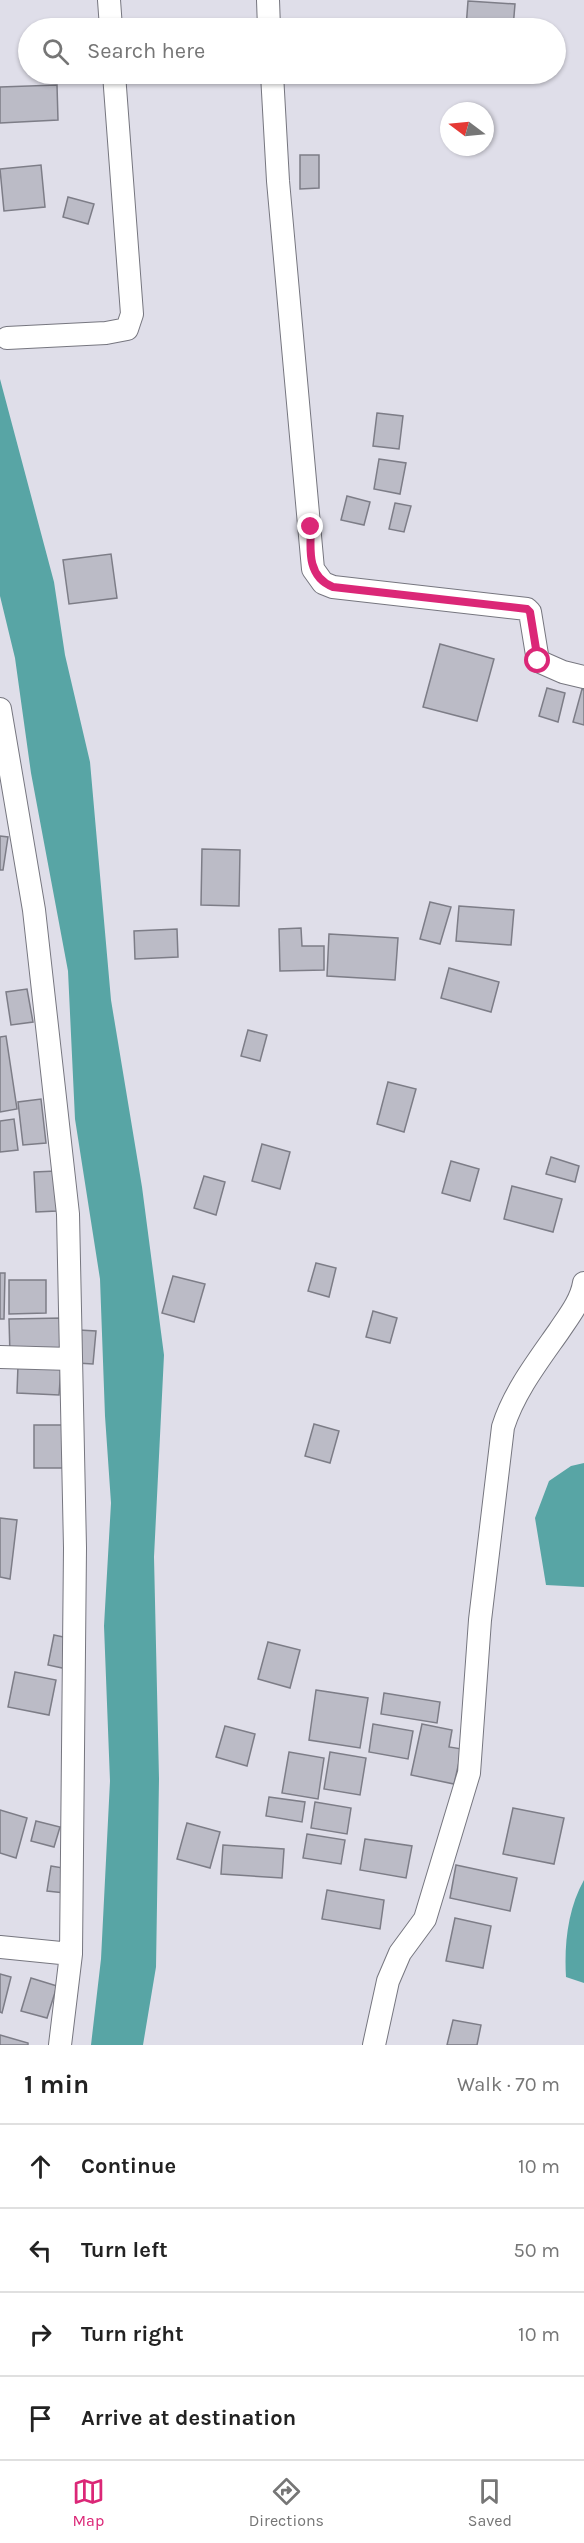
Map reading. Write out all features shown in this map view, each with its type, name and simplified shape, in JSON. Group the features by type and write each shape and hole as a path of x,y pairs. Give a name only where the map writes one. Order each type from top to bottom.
{"street":[{"path":"109,0 110,18"},
{"path":"268,0 269,18"},
{"path":"7,338 106,333 128,329 132,314 115,84"},
{"path":"273,84 278,181 311,527 310,559 313,568 323,583 333,587 527,609 530,612 538,661 563,672 584,677"},
{"path":"0,709 34,910 66,1191 75,1548 71,1954 60,2045"},
{"path":"374,2045 388,1981 399,1953 425,1919 469,1773 480,1620 503,1427 510,1405 573,1310 584,1288"},
{"path":"0,1357 71,1359"},
{"path":"0,1947 71,1954"}],"shaded area":[{"path":"0,379 54,582 65,655 90,762 111,1000 142,1187 164,1355 154,1557 159,1779 156,1967 143,2045 91,2045 101,1959 110,1781 104,1626 111,1503 100,1279 75,1119 68,971 31,773 15,658 0,596"},
{"path":"584,1463 584,1587 546,1585 535,1518 549,1481 571,1466"},
{"path":"584,1880 584,1983 566,1977 566,1965 571,1914"}],"building":[{"path":"468,1 515,4 514,18 467,18"},
{"path":"57,85 58,120 0,123 0,87"},
{"path":"300,155 319,155 319,188 300,189"},
{"path":"41,165 45,207 4,211 0,169"},
{"path":"68,197 94,204 88,224 63,217"},
{"path":"377,413 403,416 399,449 373,446"},
{"path":"379,459 406,463 400,494 374,489"},
{"path":"347,496 370,502 364,525 341,520"},
{"path":"395,503 411,506 404,532 389,529"},
{"path":"111,554 117,598 69,604 63,560"},
{"path":"440,644 494,659 477,721 423,707"},
{"path":"547,688 565,693 558,722 539,716"},
{"path":"582,689 584,690 584,725 573,722"},
{"path":"0,836 8,837 3,870 0,870"},
{"path":"202,849 240,850 239,906 201,905"},
{"path":"430,902 451,907 440,944 420,939"},
{"path":"459,906 514,910 511,945 456,941"},
{"path":"301,928 302,946 324,946 324,970 280,971 279,929"},
{"path":"177,929 178,957 135,959 134,931"},
{"path":"329,934 398,938 395,980 327,976"},
{"path":"449,968 499,982 491,1012 441,998"},
{"path":"27,989 33,1022 11,1025 6,992"},
{"path":"248,1030 267,1035 260,1061 241,1056"},
{"path":"6,1036 17,1109 0,1112 0,1037"},
{"path":"388,1082 416,1089 404,1132 377,1124"},
{"path":"41,1099 46,1143 23,1145 18,1102"},
{"path":"14,1119 18,1150 0,1152 0,1121"},
{"path":"262,1144 290,1152 280,1189 252,1181"},
{"path":"551,1157 579,1166 575,1182 546,1174"},
{"path":"451,1161 479,1169 470,1201 442,1193"},
{"path":"56,1171 57,1211 36,1212 34,1172"},
{"path":"204,1176 225,1182 216,1215 194,1208"},
{"path":"512,1186 562,1199 553,1232 504,1219"},
{"path":"316,1263 336,1268 329,1297 308,1291"},
{"path":"0,1273 5,1273 4,1319 0,1319"},
{"path":"173,1276 205,1284 194,1322 162,1313"},
{"path":"9,1280 46,1280 46,1313 9,1314"},
{"path":"373,1311 397,1318 390,1343 366,1337"},
{"path":"63,1318 64,1354 10,1355 9,1319"},
{"path":"79,1330 96,1331 93,1364 77,1363"},
{"path":"18,1365 61,1368 59,1395 17,1393"},
{"path":"314,1424 339,1431 330,1463 305,1456"},
{"path":"34,1425 63,1425 63,1468 34,1468"},
{"path":"0,1518 17,1520 10,1579 0,1577"},
{"path":"54,1635 73,1639 67,1669 48,1665"},
{"path":"268,1642 300,1650 290,1688 258,1679"},
{"path":"15,1672 56,1680 49,1715 8,1707"},
{"path":"316,1690 368,1698 360,1748 309,1740"},
{"path":"384,1693 440,1702 437,1723 381,1714"},
{"path":"373,1724 413,1731 408,1759 369,1752"},
{"path":"422,1724 452,1730 449,1747 462,1749 454,1784 411,1775"},
{"path":"225,1726 255,1734 247,1766 216,1757"},
{"path":"289,1752 324,1758 318,1799 282,1793"},
{"path":"330,1752 366,1758 360,1795 324,1789"},
{"path":"269,1797 305,1802 302,1822 266,1816"},
{"path":"315,1802 351,1808 347,1834 311,1828"},
{"path":"513,1808 564,1818 554,1864 503,1854"},
{"path":"0,1810 27,1818 16,1858 0,1853"},
{"path":"36,1821 60,1827 54,1847 31,1841"},
{"path":"187,1823 220,1832 210,1868 177,1859"},
{"path":"307,1834 345,1840 341,1864 303,1858"},
{"path":"365,1839 412,1846 406,1878 360,1870"},
{"path":"223,1845 284,1849 282,1878 221,1874"},
{"path":"456,1865 517,1878 510,1911 450,1898"},
{"path":"51,1866 69,1869 65,1893 47,1891"},
{"path":"327,1890 384,1900 380,1929 322,1919"},
{"path":"455,1918 491,1926 483,1968 446,1961"},
{"path":"0,1974 11,1977 2,2013 0,2012"},
{"path":"31,1978 57,1986 47,2018 21,2011"},
{"path":"453,2020 481,2025 477,2045 447,2045"},
{"path":"0,2035 28,2043 28,2045 0,2045"}],"route":[{"path":"311,527 310,559 323,583 333,587 527,609 530,612 538,661"}]}
